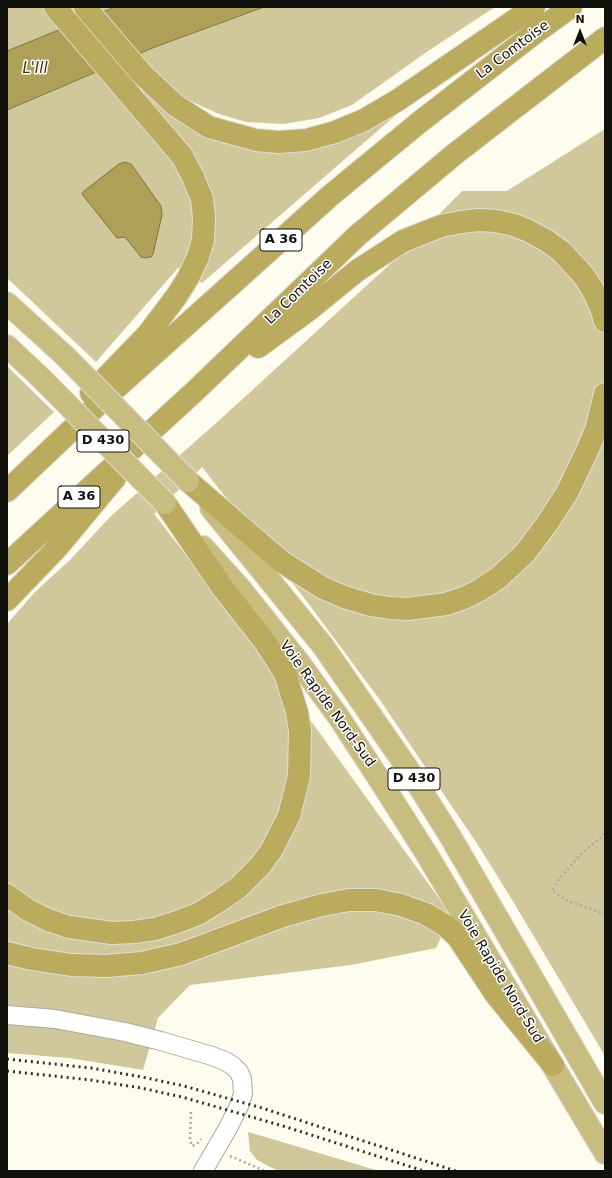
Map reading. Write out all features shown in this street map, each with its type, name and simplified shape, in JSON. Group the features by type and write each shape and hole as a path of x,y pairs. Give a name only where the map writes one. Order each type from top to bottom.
{"highway":[{"path":"7,480 148,334 176,297 188,278 198,257 202,240 204,217 202,199 182,156 55,7"},
{"path":"85,7 142,74 175,105 209,126 256,140 279,142 306,140 335,132 371,116 398,100 534,7"},
{"name":"La Comtoise","path":"7,491 105,398 331,195 421,121 571,7"},
{"name":"La Comtoise","path":"7,564 194,392 358,235 456,153 605,38"},
{"path":"194,392 310,309 358,270 386,251 403,241 424,232 441,226 461,222 479,220 496,221 514,225 547,241 562,252 584,276 596,296 605,321"},
{"name":"Voie Rapide Nord-Sud","path":"7,303 66,356 188,481 323,646 391,744 450,836 605,1103"},
{"name":"Voie Rapide Nord-Sud","path":"7,346 164,503 240,588 298,661 340,719 426,853 605,1153"},
{"path":"188,481 282,562 323,588 344,597 371,605 390,608 408,610 446,604 464,598 480,590 498,578 525,553 567,493 596,430 605,394"},
{"path":"7,600 56,549 108,489 151,430"},
{"path":"7,895 28,910 69,928 112,933 155,929 198,914 239,887 259,867 271,851 289,816 299,776 300,732 297,712 285,673 265,642 222,587 164,503"},
{"path":"7,953 32,959 71,965 106,966 142,963 180,954 283,916 322,905 349,900 376,900 402,905 426,914 446,926 457,936 496,995 553,1065"}],"street":[{"path":"7,1015 55,1019 125,1032 161,1040 225,1060 239,1072 242,1079 243,1094 228,1128 203,1171"}],"path":[{"path":"605,834 581,854 559,879 552,891 568,901 605,914"},
{"path":"190,1140 191,1112"},
{"path":"215,1150 265,1171"}],"shaded area":[{"path":"7,7 115,7 7,51"},
{"path":"264,7 495,7 428,51 352,105 319,118 284,124 246,122 219,114 188,100 168,110 245,147 404,108 202,283 178,268 96,362 7,278 7,110 155,47"},
{"path":"605,129 605,1056 478,845 380,700 308,603 202,467 154,514 254,642 451,915 436,948 351,965 190,985 158,1018 143,1070 69,1058 7,1053 7,624 36,591 70,560 110,517 224,416 388,266 462,191 507,191"},
{"path":"7,366 54,412 7,456"},
{"path":"248,1132 379,1171 278,1171 257,1160 250,1151"}],"water":[{"name":"L'Ill","path":"115,7 264,7 155,47 7,110 7,51"},
{"path":"125,162 131,164 161,206 162,215 151,257 141,257 125,237 117,238 82,194 119,164"}],"railway":[{"path":"7,1059 91,1068 184,1086 262,1108 456,1171"},
{"path":"7,1071 91,1080 141,1088 182,1097 283,1126 424,1171"}]}
